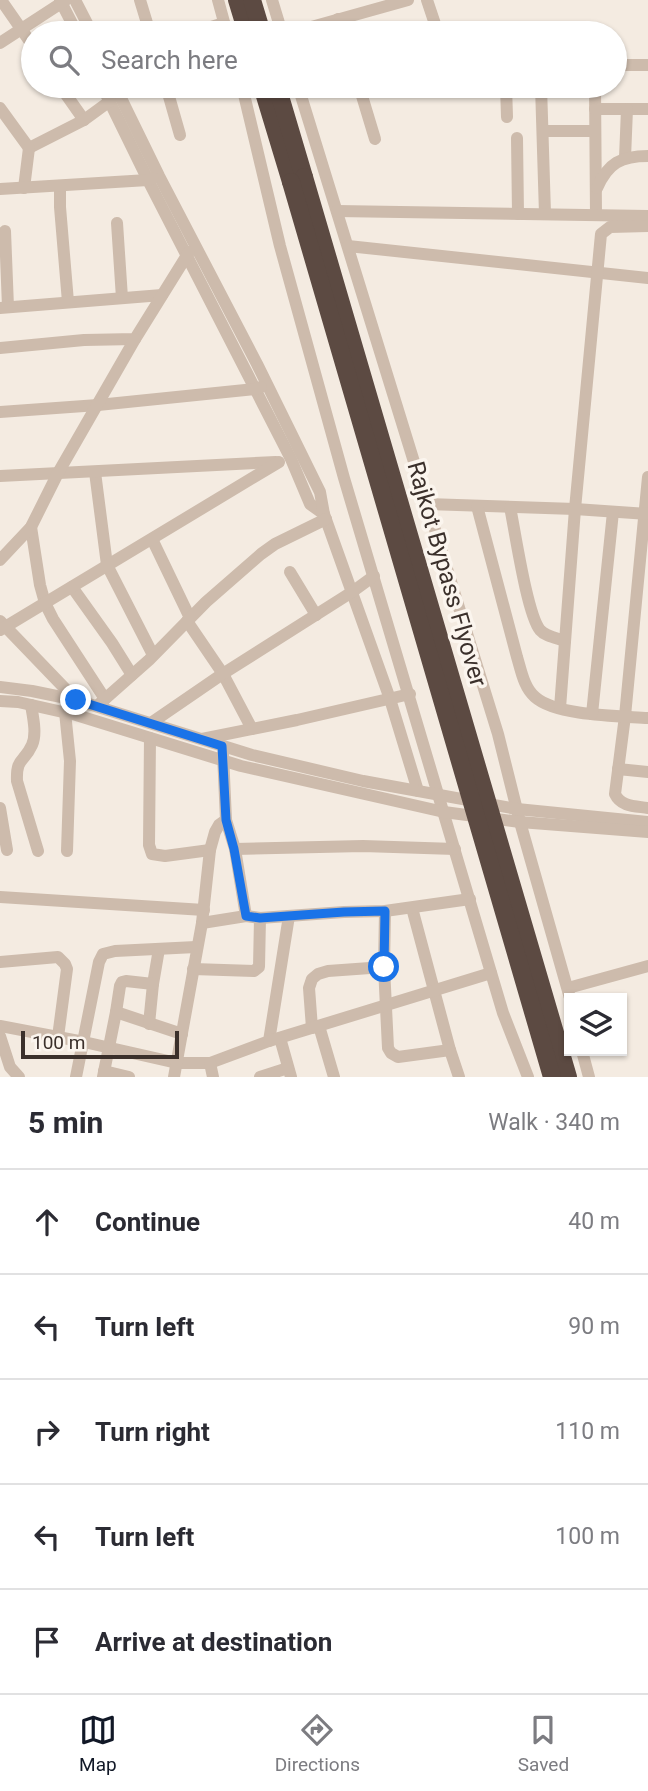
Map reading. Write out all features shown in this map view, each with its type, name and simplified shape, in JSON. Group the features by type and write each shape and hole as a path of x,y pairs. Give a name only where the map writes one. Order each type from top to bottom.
{"highway":[{"path":"237,0 243,21"},
{"path":"252,0 258,21"},
{"name":"Rajkot Bypass Flyover","path":"266,98 297,180 568,1077"},
{"name":"Rajkot Bypass Flyover","path":"280,98 297,180 552,1077"}],"street":[{"path":"1,0 21,28"},
{"path":"140,0 146,21"},
{"path":"218,0 224,21"},
{"path":"272,0 278,21"},
{"path":"331,21 369,5 408,0"},
{"path":"427,0 435,21"},
{"path":"35,21 66,1"},
{"path":"66,1 72,21"},
{"path":"66,1 82,21"},
{"path":"0,43 21,30"},
{"path":"627,65 648,65"},
{"path":"68,98 83,120"},
{"path":"108,98 195,244 261,387 308,500 312,507 325,517 390,699 418,790"},
{"path":"120,98 187,256 261,387"},
{"path":"169,98 180,135"},
{"path":"245,98 280,246 344,478 503,1013 527,1077"},
{"path":"302,98 498,734 569,993 648,966"},
{"path":"363,98 375,139"},
{"path":"507,98 508,117"},
{"path":"542,98 545,214"},
{"path":"595,98 596,215"},
{"path":"29,148 83,120 110,101"},
{"path":"0,108 29,148 24,188"},
{"path":"595,109 648,109"},
{"path":"625,158 627,109"},
{"path":"543,131 595,131"},
{"path":"517,138 518,214"},
{"path":"595,191 605,172 613,164 633,156 648,156"},
{"path":"0,189 154,178"},
{"path":"60,186 68,302"},
{"path":"337,211 648,216"},
{"path":"117,223 122,298"},
{"path":"560,708 575,509 601,234 610,227 648,226"},
{"path":"5,231 4,308 162,295"},
{"path":"0,559 31,527 58,473 135,339 195,244"},
{"path":"348,246 648,278"},
{"path":"0,348 83,340 135,339"},
{"path":"0,412 98,405 261,387"},
{"path":"0,476 291,459"},
{"path":"76,700 2,626 291,459"},
{"path":"94,472 107,565 153,655"},
{"path":"648,478 647,514 615,794 618,800 632,806 648,808"},
{"path":"428,504 647,514"},
{"path":"477,506 524,681 533,696 560,708 592,714 648,718"},
{"path":"510,507 535,622 541,631 565,641"},
{"path":"592,714 613,512"},
{"path":"101,702 206,602 268,549 325,517"},
{"path":"31,527 45,603 101,702"},
{"path":"152,539 188,619 223,674 252,729"},
{"path":"290,572 316,615"},
{"path":"151,723 374,576"},
{"path":"72,587 132,675"},
{"path":"0,687 101,702 199,740 252,755 363,781 439,794 519,816 648,832"},
{"path":"199,740 410,695"},
{"path":"0,701 65,712 224,761 444,812 648,822"},
{"path":"32,705 34,737 32,745 18,762 17,781 38,851"},
{"path":"65,712 70,761 67,851"},
{"path":"150,738 149,845 152,854 165,856 210,850"},
{"path":"222,746 226,820 246,916"},
{"path":"618,769 648,772"},
{"path":"0,808 7,850"},
{"path":"174,1077 203,916 210,850 215,832 226,820"},
{"path":"234,849 363,846 455,849"},
{"path":"0,897 203,916 260,918 385,911 470,899"},
{"path":"412,908 459,1077"},
{"path":"385,911 384,967 388,1048 398,1057 450,1051"},
{"path":"260,1077 289,1072 274,1039 289,916"},
{"path":"192,969 254,971 259,967 260,960 260,918"},
{"path":"76,1077 99,962 103,954 197,947"},
{"path":"149,1024 159,949"},
{"path":"0,962 58,957 65,964 67,970 58,1037"},
{"path":"334,1077 316,1027 309,988 312,979 318,974 384,967"},
{"path":"0,1026 177,1063 210,1063 274,1039 491,973"},
{"path":"129,1077 103,1074 120,986 122,982 132,980 153,984"},
{"path":"116,1012 182,1034"},
{"path":"0,1036 10,1067 19,1077"},
{"path":"583,1056 589,1077"},
{"path":"210,1063 213,1077"}],"route":[{"path":"76,700 222,746 226,820 246,916 260,918 385,911 384,967"}]}
